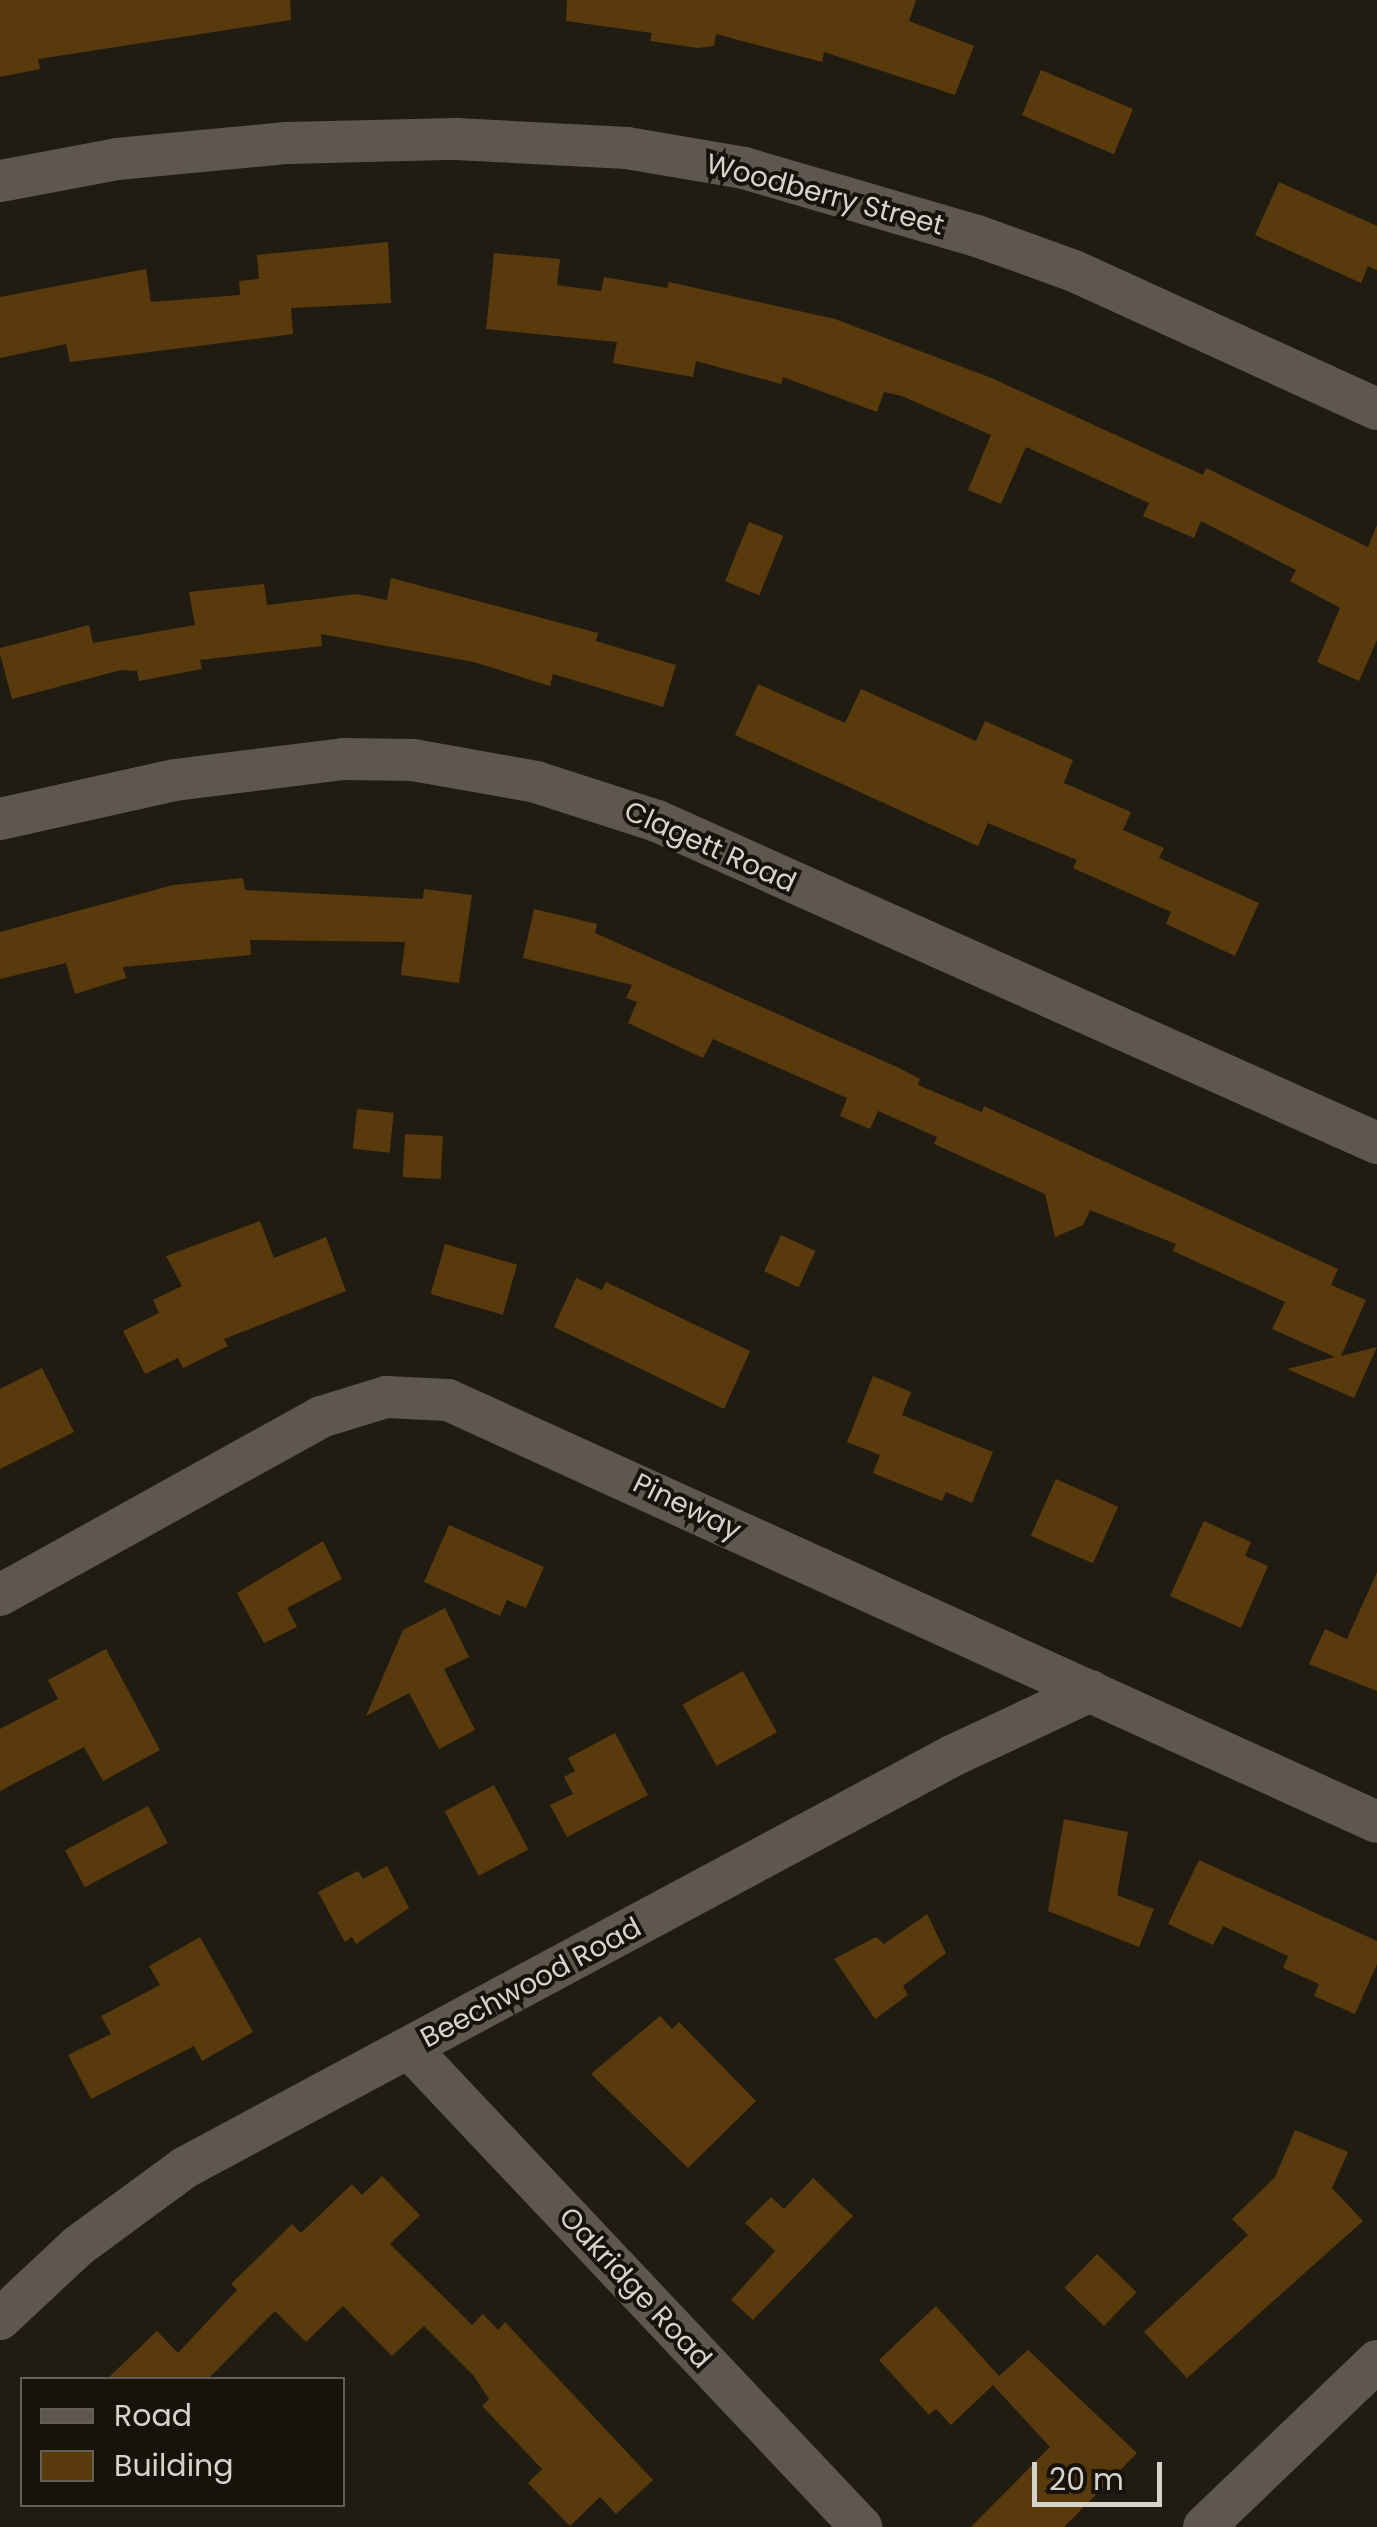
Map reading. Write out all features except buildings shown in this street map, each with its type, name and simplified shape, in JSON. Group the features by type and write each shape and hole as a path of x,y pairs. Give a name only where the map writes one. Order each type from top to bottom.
{"street":[{"name":"Woodberry Street","path":"0,182 117,159 358,140 549,142 744,168 977,236 1074,271 1377,409"},
{"name":"Clagett Road","path":"0,819 175,780 344,759 413,760 536,782 657,821 1377,1142"},
{"name":"Pineway","path":"0,1594 321,1417 408,1396 448,1400 500,1418 838,1582 1091,1691 1377,1822"},
{"name":"Beechwood Road","path":"0,2319 144,2194 952,1756 1091,1691"},
{"name":"Oakridge Road","path":"409,2048 861,2527"},
{"path":"1204,2527 1377,2361"}]}
